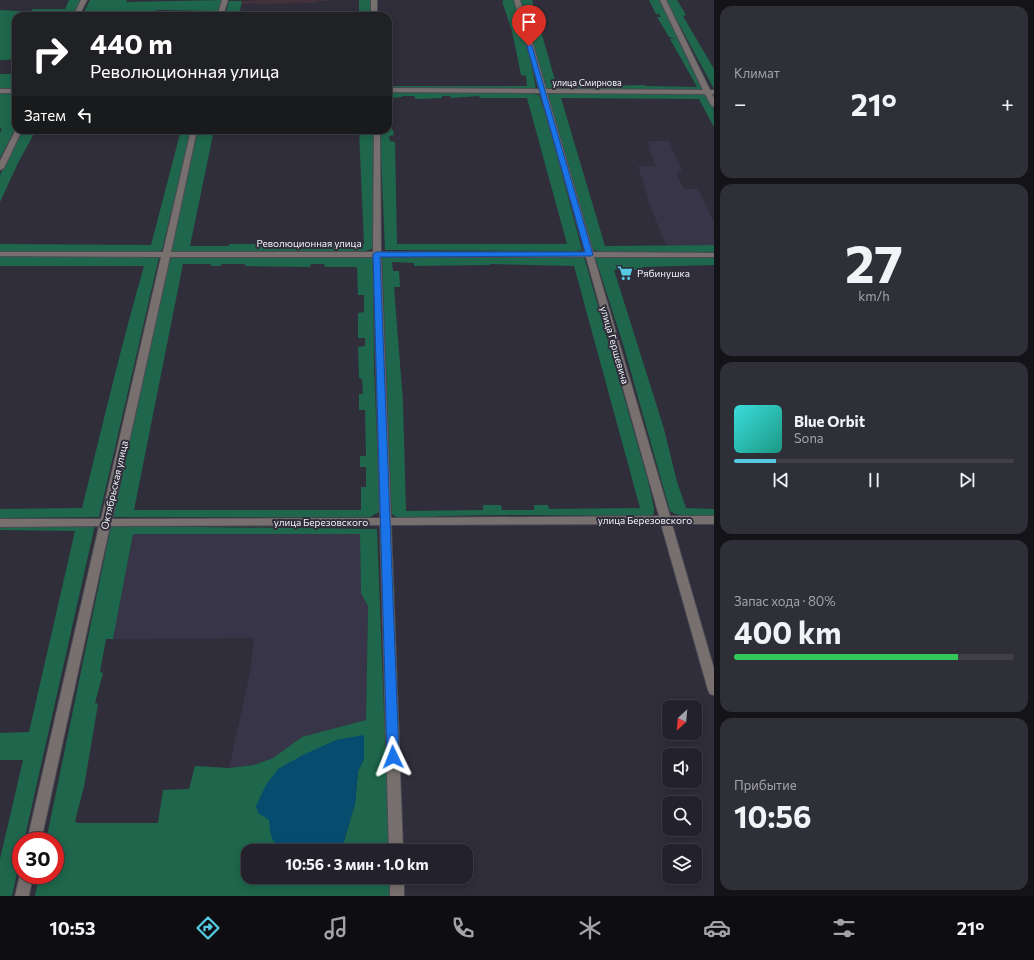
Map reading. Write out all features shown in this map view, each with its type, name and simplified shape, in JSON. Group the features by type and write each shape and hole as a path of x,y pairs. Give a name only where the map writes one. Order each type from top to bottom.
{"street":[{"path":"78,12 84,0"},
{"path":"221,12 225,0"},
{"path":"374,0 374,12"},
{"name":"улица Гершевича","path":"516,0 714,690"},
{"path":"663,0 710,92 714,104"},
{"name":"улица Смирнова","path":"392,90 710,92"},
{"path":"0,91 12,91"},
{"path":"0,168 17,134"},
{"name":"Октябрьская улица","path":"36,832 193,134"},
{"path":"377,134 376,254 396,844"},
{"name":"Революционная улица","path":"0,254 714,255"},
{"name":"улица Березовского","path":"0,523 386,522 666,519 714,520"},
{"path":"22,896 24,884"},
{"path":"397,884 397,896"}],"shaded area":[{"path":"254,0 326,1 317,1 317,3 241,4 242,1"},
{"path":"648,141 669,141 682,171 676,172 684,189 698,189 714,222 714,245 666,245 651,208 638,166 656,166 648,147 651,147"},
{"path":"133,534 360,534 361,593 368,605 366,720 302,737 273,758 254,765 229,768 250,673 254,638 113,639"}],"green space":[{"path":"69,0 82,0 75,12 31,12 32,9 65,9"},
{"path":"90,0 127,0 126,2 223,0 219,12 156,10 155,12 84,12"},
{"path":"359,0 370,0 371,12 359,12"},
{"path":"515,0 536,89 392,89 392,86 527,86 526,76 521,75 512,31 502,1"},
{"path":"519,0 532,0 557,87 645,85 697,87 670,39 675,39 669,37 657,17 661,17 659,14 656,14 649,0 661,0 707,90 545,89"},
{"path":"666,0 677,0 686,15 683,16 714,69 714,89"},
{"path":"229,1 242,1 240,12 226,12"},
{"path":"0,10 31,12 12,12 12,58 8,60 0,60"},
{"path":"0,74 12,74 12,89 0,89"},
{"path":"0,91 12,91 12,134 0,158 0,133 2,129 0,128"},
{"path":"392,92 526,93 539,95 550,129 582,250 385,250 380,134 392,134 392,130 394,135 389,136 390,141 395,142 397,244 567,244 527,98 480,98 479,96 451,98 450,96 442,96 442,98 416,99 414,96 392,98"},
{"path":"552,92 681,93 713,95 714,127 699,99 561,98 605,246 714,245 714,252 602,252 590,248 546,94"},
{"path":"20,134 34,134 18,163 0,202 0,175"},
{"path":"180,134 190,134 162,250 0,251 0,244 151,245"},
{"path":"197,134 213,134 190,246 229,246 229,244 364,244 359,134 373,134 377,193 374,248 366,251 171,251"},
{"path":"382,256 584,257 648,481 654,514 651,516 495,515 402,518 392,514","holes":["392,262 414,263 414,266 490,264 574,266 640,508 549,509 548,505 534,505 534,510 502,510 501,505 483,505 483,510 406,511 403,402 394,287 400,287 399,271 393,271"]},
{"path":"0,257 159,257 99,517 0,518 0,509 82,508 144,266 0,266"},
{"path":"174,257 373,257 374,370 379,512 370,517 113,517 170,259","holes":["183,264 211,264 211,266 221,266 221,264 245,264 245,266 310,267 311,264 324,264 325,267 357,267 358,295 364,295 364,312 358,313 358,338 365,338 365,346 358,347 359,378 362,379 363,394 359,394 359,410 365,410 366,456 360,456 360,467 366,467 366,487 361,487 361,510 134,510"]},
{"path":"595,257 714,257 714,265 642,267 641,270 614,270 664,429 677,482 686,508 714,509 714,515 685,516 670,511 623,344"},
{"path":"0,525 95,525 26,832 12,832 12,884 15,884 12,896 0,896 0,859 23,760 0,760 0,733 29,732 75,531 0,530"},
{"path":"111,526 377,529 384,713 392,844 343,844 355,804 358,771 364,759 364,736 336,740 269,820 279,844 241,844 241,884 394,884 395,896 35,896 37,884 64,884 64,832 48,832","holes":["133,534 360,534 361,593 368,606 366,720 302,737 273,758 254,765 229,768 195,766 189,789 163,790 158,823 77,823 75,821 84,787 98,704 95,703 103,673 100,672 106,639 113,639"]}],"water":[{"path":"364,735 364,759 358,771 355,804 343,844 276,844 272,838 269,820 258,813 256,806 266,785 278,769 303,755 336,740"}],"place":[{"name":"Рябинушка","path":"625,273"}],"route":[{"path":"393,757 376,254 589,255 529,46"}]}
